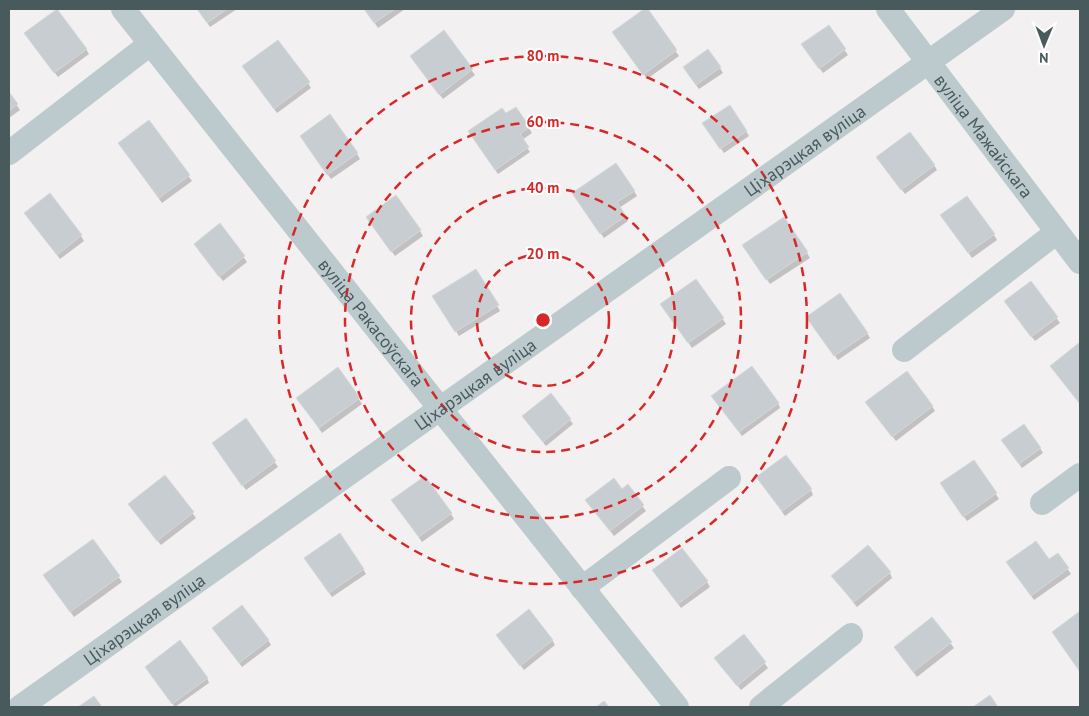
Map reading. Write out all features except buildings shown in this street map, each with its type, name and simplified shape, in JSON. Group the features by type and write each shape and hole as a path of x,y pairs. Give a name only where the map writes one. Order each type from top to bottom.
{"street":[{"name":"вуліца Ракасоўскага","path":"122,9 676,707"},
{"name":"вуліца Мажайскага","path":"888,9 1080,262"},
{"name":"Ціхарэцкая вуліца","path":"20,707 1003,9"},
{"path":"9,153 150,44"},
{"path":"904,350 1057,232"},
{"path":"1042,503 1080,475"},
{"path":"582,588 729,478"},
{"path":"761,707 851,635"}]}
